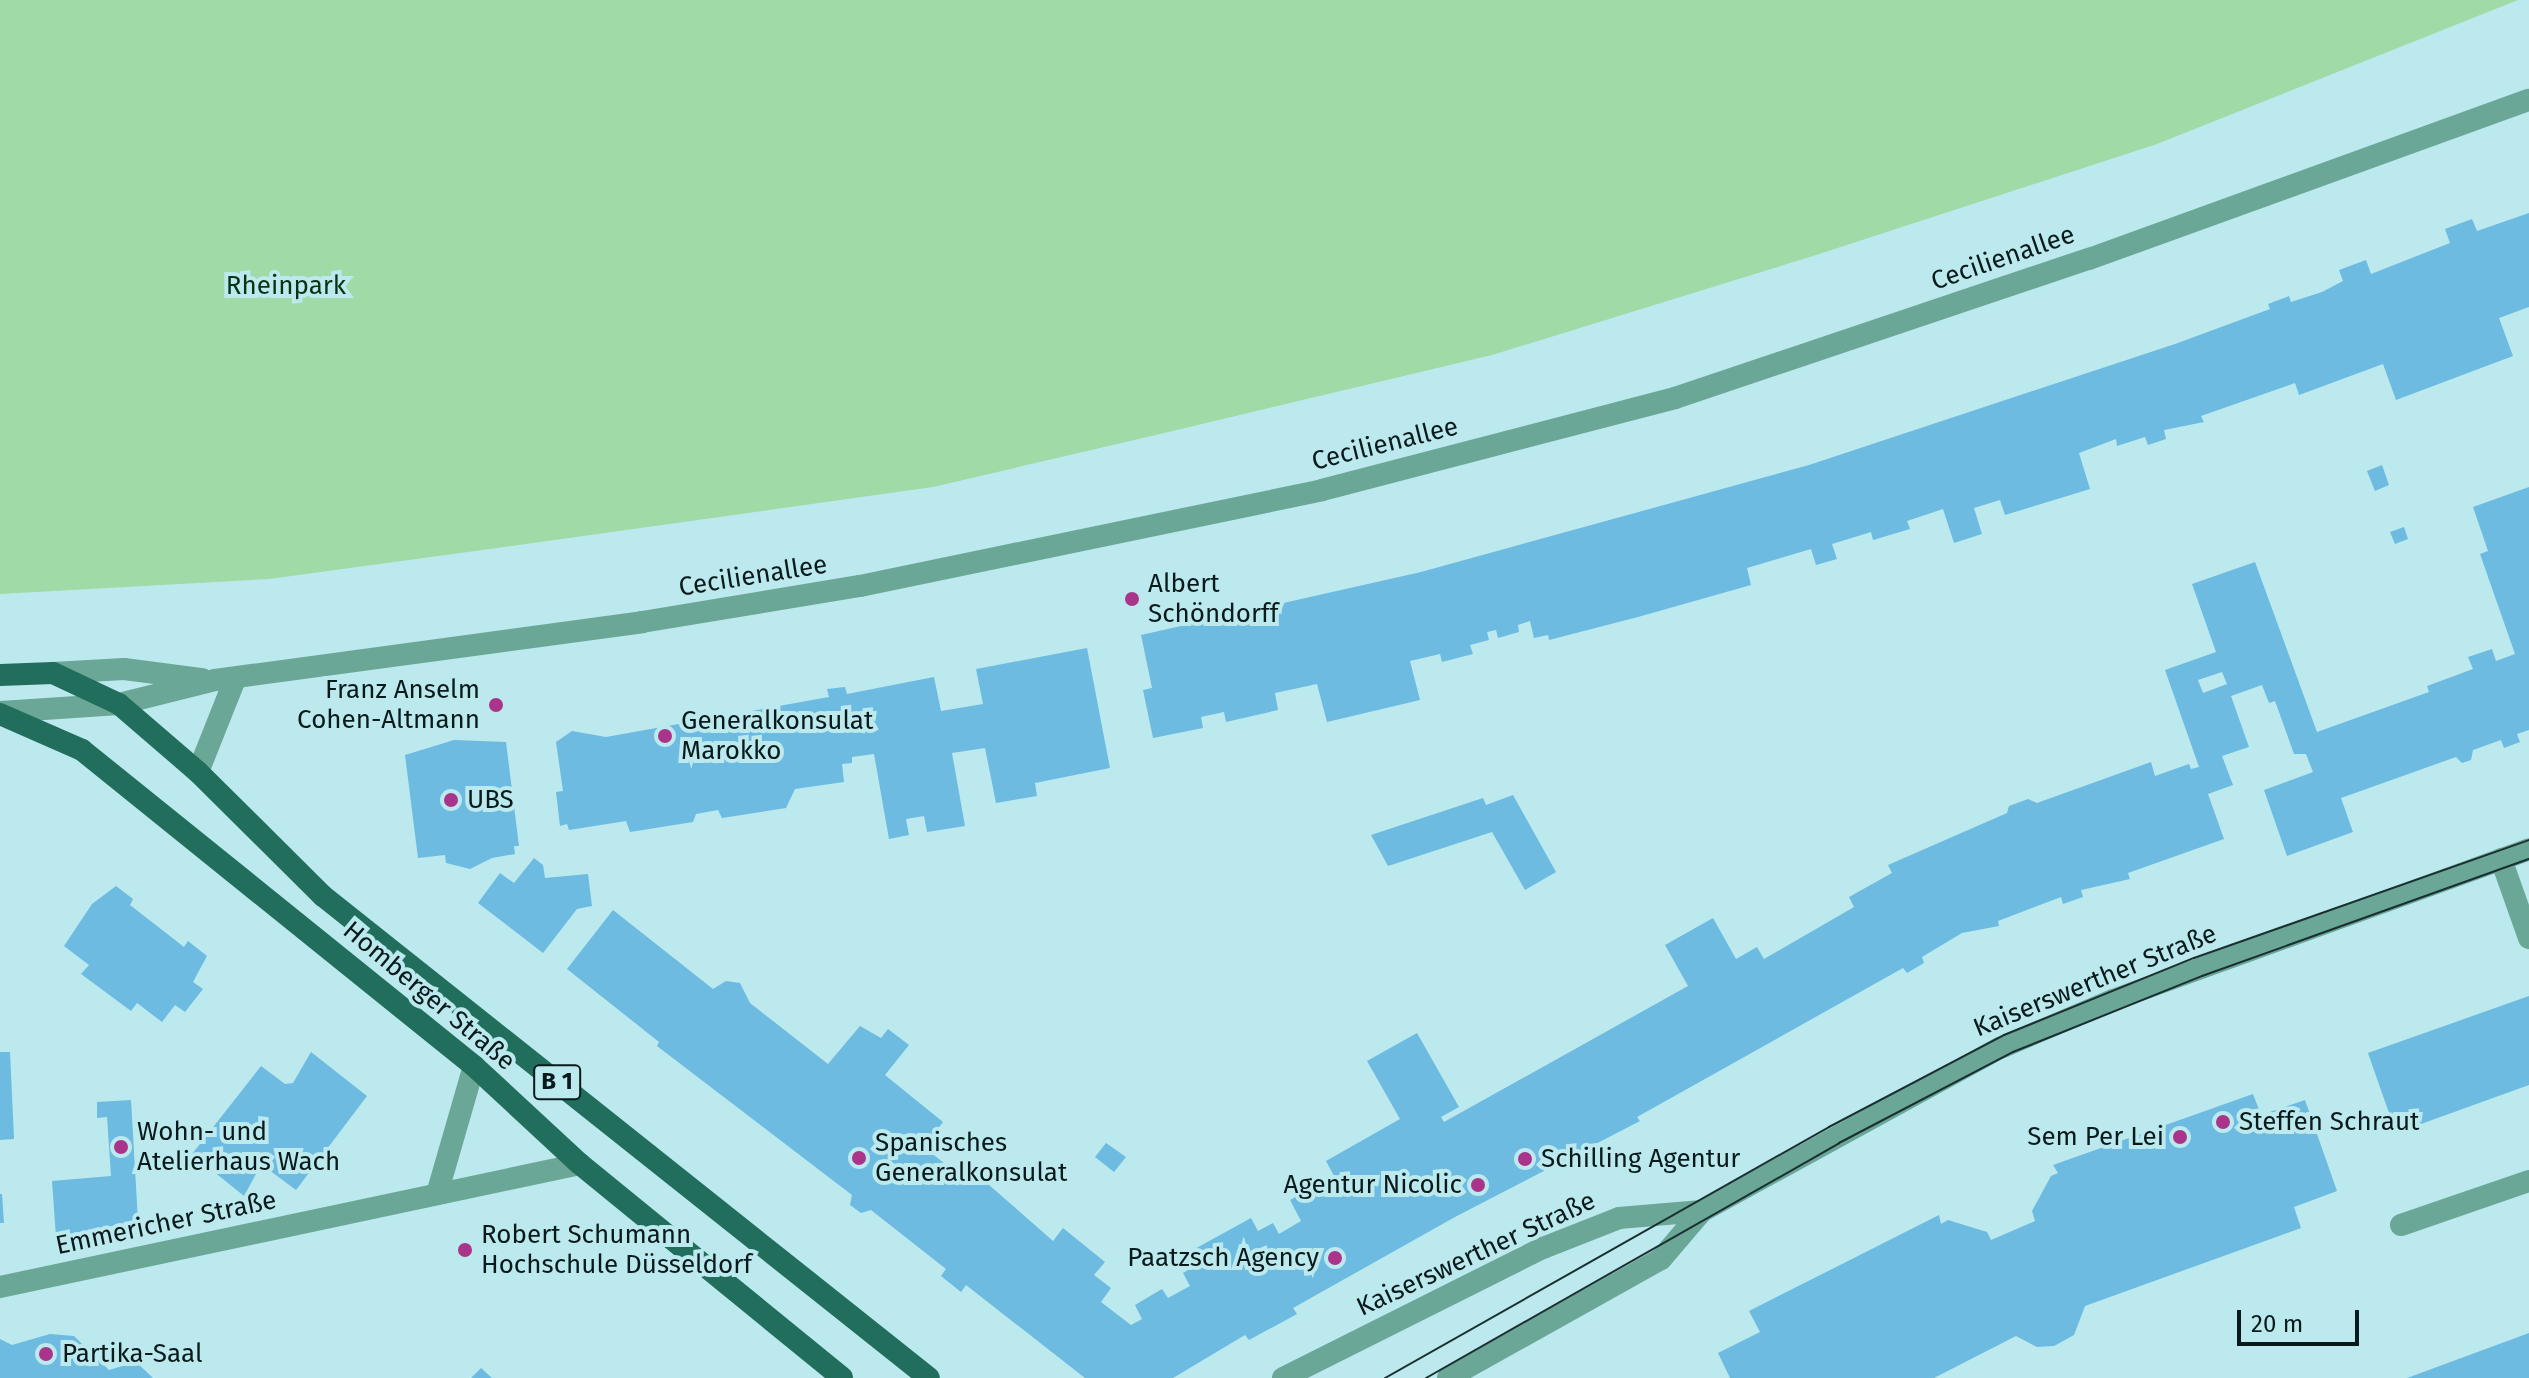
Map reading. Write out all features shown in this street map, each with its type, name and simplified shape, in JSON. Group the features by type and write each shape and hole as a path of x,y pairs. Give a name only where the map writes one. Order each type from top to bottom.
{"main road":[{"name":"Cecilienallee","path":"0,675 53,673"},
{"name":"B 1","path":"53,673 119,704 198,772"},
{"name":"Homberger Straße","path":"0,713 82,750 474,1066 580,1164 842,1378"},
{"name":"Homberger Straße","path":"198,772 323,896 929,1378"}],"street":[{"name":"Cecilienallee","path":"0,713 119,704 225,680 860,586 1322,490 1675,398 2089,259 2529,100"},
{"name":"Cecilienallee","path":"53,673 124,669 225,680"},
{"path":"198,772 225,680"},
{"name":"Kaiserswerther Straße","path":"1448,1378 1661,1259 1702,1211 2000,1048 2113,1000 2529,849"},
{"path":"2501,859 2529,938"},
{"path":"437,1194 474,1066"},
{"name":"Emmericher Straße","path":"0,1287 580,1164"},
{"path":"2401,1225 2529,1181"},
{"name":"Kaiserswerther Straße","path":"1283,1378 1543,1248 1619,1218 1702,1211"}],"green space":[{"name":"Rheinpark","path":"0,0 2518,0 2157,144 1813,256 1492,355 1160,434 933,487 533,543 269,579 0,594"}],"building":[{"path":"2529,213 2529,307 2499,318 2513,356 2396,400 2383,364 2299,395 2295,383 2201,416 2204,422 2164,430 2166,439 2148,445 2145,437 2117,446 2116,439 2079,453 2090,489 2005,515 2000,500 1974,508 1982,534 1954,543 1943,509 1907,521 1910,529 1873,540 1871,532 1832,544 1837,559 1816,565 1811,549 1747,568 1751,585 1638,617 1549,640 1548,635 1534,638 1530,621 1518,625 1519,632 1498,638 1496,630 1487,632 1489,640 1470,645 1473,654 1442,662 1440,654 1410,661 1420,700 1327,722 1317,684 1275,693 1278,710 1226,722 1224,712 1201,717 1203,728 1153,738 1143,690 1152,688 1141,635 1421,572 1809,465 2175,344 2270,309 2268,304 2289,296 2291,302 2322,292 2343,281 2339,270 2366,260 2371,274 2450,243 2445,229 2472,219 2477,231"},
{"path":"2382,465 2389,485 2375,491 2367,471"},
{"path":"2529,487 2529,730 2517,734 2520,742 2504,748 2501,740 2473,750 2471,760 2462,763 2456,757 2341,798 2353,832 2287,856 2264,790 2313,772 2306,754 2294,754 2275,701 2269,703 2262,685 2231,696 2249,747 2222,756 2233,785 2208,794 2224,839 2128,873 2130,879 2081,890 2083,897 2063,904 2061,897 1998,921 1999,926 1962,933 1922,957 1924,963 1907,973 1903,968 1637,1117 1640,1121 1455,1217 1293,1308 1297,1314 1249,1340 1245,1335 1173,1378 1085,1378 966,1285 961,1292 941,1276 946,1269 871,1210 861,1213 850,1205 852,1195 657,1046 659,1042 567,969 613,910 713,989 726,981 740,983 750,1003 828,1064 860,1026 881,1038 888,1029 909,1045 885,1075 943,1122 924,1147 956,1173 964,1163 1053,1241 1063,1228 1105,1262 1094,1275 1111,1288 1101,1302 1131,1325 1142,1319 1135,1305 1162,1289 1168,1298 1190,1286 1183,1273 1198,1264 1191,1251 1251,1218 1258,1231 1273,1223 1279,1234 1301,1221 1290,1200 1334,1176 1326,1161 1400,1119 1367,1061 1417,1033 1459,1107 1441,1117 1444,1122 1688,986 1665,945 1713,918 1736,959 1757,947 1764,959 1854,907 1849,897 1892,873 1888,865 2007,813 2009,806 2028,799 2037,803 2151,762 2155,776 2189,764 2191,769 2199,767 2165,670 2216,652 2192,584 2255,562 2317,732 2429,692 2427,686 2473,669 2468,657 2492,649 2496,661 2515,654 2480,554 2488,551 2473,507","holes":["2222,672 2227,684 2203,693 2198,680"]},
{"path":"2404,527 2408,539 2395,544 2390,532"},
{"path":"1087,648 1110,768 1035,783 1037,796 996,803 985,748 952,753 965,826 927,832 924,816 906,819 909,835 889,839 874,754 852,757 852,763 842,764 844,782 795,789 786,808 722,818 718,810 696,814 693,822 630,832 626,821 569,830 567,824 560,826 556,792 563,791 556,742 572,731 606,737 829,697 827,689 845,687 847,694 934,677 941,711 983,704 976,669"},
{"path":"454,740 506,742 519,846 514,846 515,854 492,858 470,869 446,863 445,855 418,858 405,755"},
{"path":"1513,795 1556,872 1525,890 1492,832 1388,866 1371,835 1483,798 1486,805"},
{"path":"534,858 543,865 545,878 588,874 592,906 577,909 543,953 478,903 500,873 514,883"},
{"path":"116,886 133,899 130,905 184,947 188,941 207,956 193,982 203,989 185,1012 175,1005 162,1022 137,1003 131,1011 81,974 89,965 64,946 92,904"},
{"path":"2529,996 2529,1085 2396,1133 2368,1053"},
{"path":"0,1052 10,1052 14,1139 0,1140"},
{"path":"311,1052 367,1096 296,1190 269,1170 269,1163 261,1165 244,1196 192,1154 261,1066 285,1084 293,1083"},
{"path":"2253,1094 2261,1115 2305,1100 2337,1191 2294,1207 2301,1228 2085,1306 2074,1335 2054,1346 2037,1347 2016,1336 1934,1378 1730,1378 1718,1353 1760,1332 1749,1311 1939,1215 1941,1224 1948,1220 1987,1232 1991,1240 2035,1221 2032,1211 2051,1176 2058,1173 2053,1165"},
{"name":"Wohn- und Atelierhaus Wach","path":"131,1100 138,1221 56,1237 52,1181 111,1176 107,1117 97,1118 97,1102"},
{"path":"1106,1143 1126,1157 1114,1172 1095,1157"},
{"path":"2,1194 4,1223 0,1223"},
{"path":"2529,1333 2529,1378 2407,1378"},
{"name":"Partika-Saal","path":"50,1334 74,1336 109,1370 136,1362 153,1378 0,1378 0,1339 12,1345"},
{"path":"481,1368 492,1378 471,1378"}],"tram line":[{"path":"1385,1378 1829,1127 2004,1035 2194,958 2529,840"},
{"path":"1426,1378 1839,1143 2013,1052 2202,976 2529,859"}],"place":[{"name":"Albert Schöndorff","path":"1132,599"},
{"name":"Franz Anselm Cohen-Altmann","path":"496,705"},
{"name":"Generalkonsulat Marokko","path":"665,736"},
{"name":"UBS","path":"451,800"},
{"name":"Steffen Schraut","path":"2223,1122"},
{"name":"Sem Per Lei","path":"2180,1137"},
{"name":"Wohn- und Atelierhaus Wach","path":"121,1147"},
{"name":"Spanisches Generalkonsulat","path":"859,1158"},
{"name":"Schilling Agentur","path":"1525,1159"},
{"name":"Agentur Nicolic","path":"1478,1185"},
{"name":"Robert Schumann Hochschule Düsseldorf","path":"465,1250"},
{"name":"Paatzsch Agency","path":"1335,1258"},
{"name":"Partika-Saal","path":"46,1354"}]}
